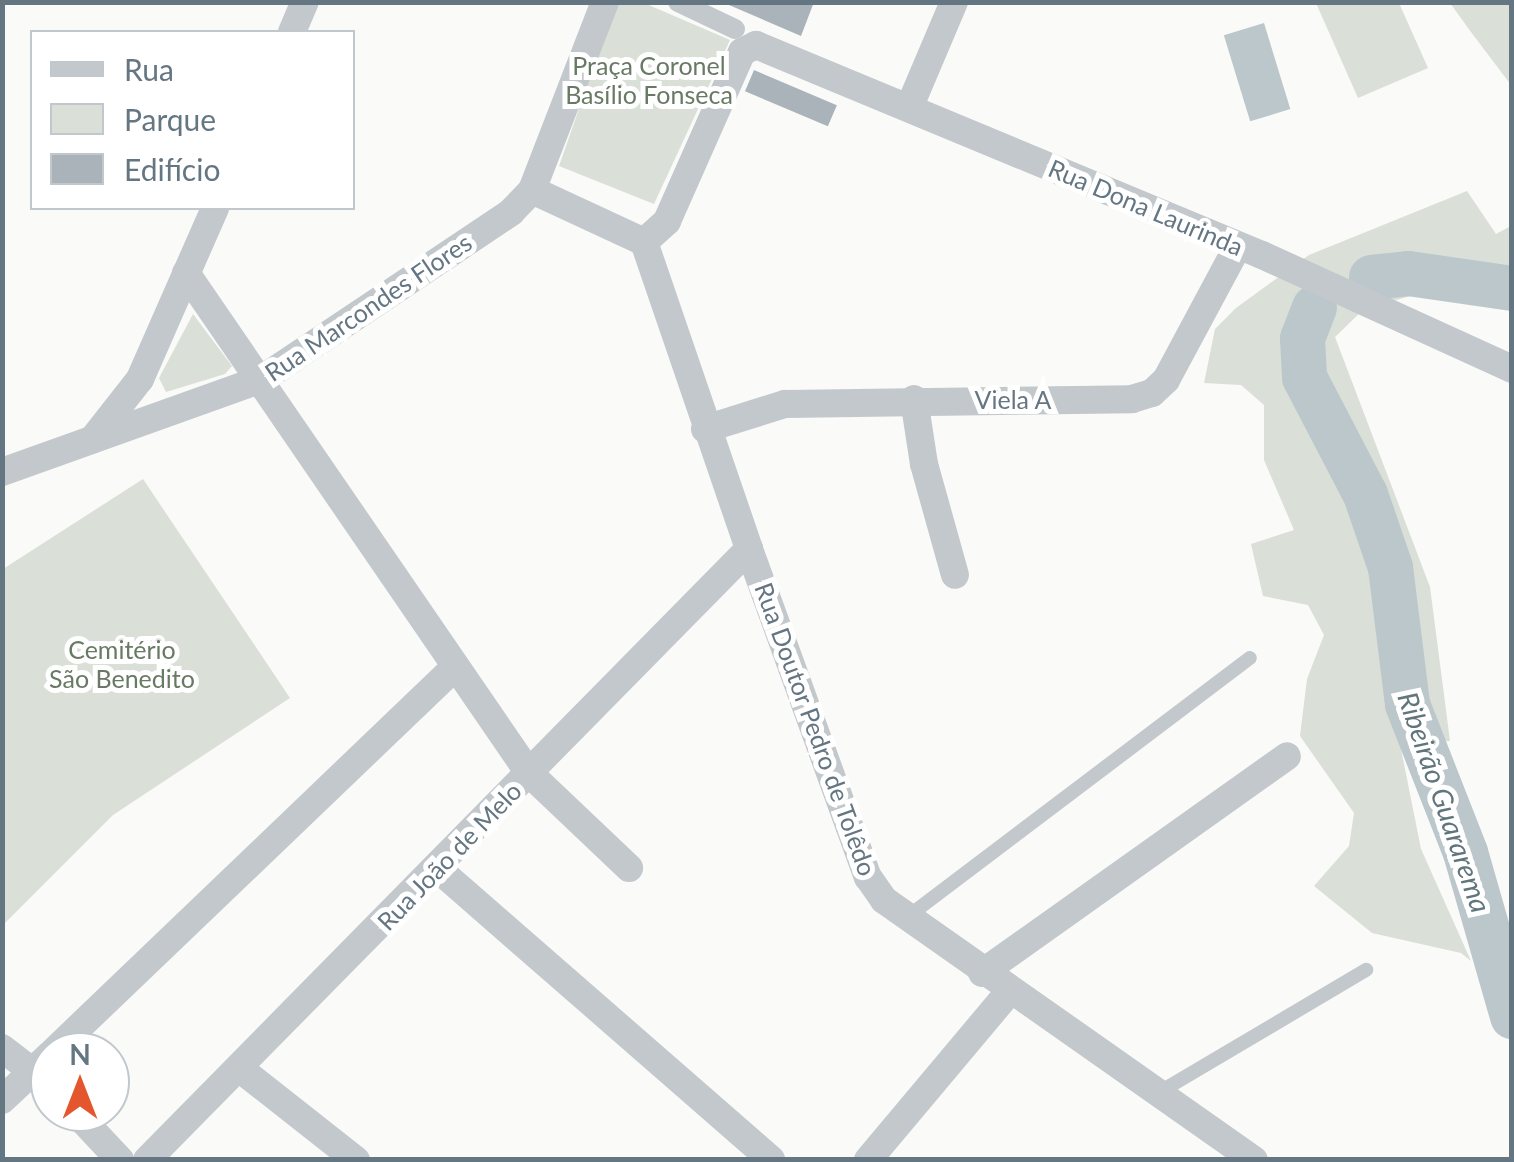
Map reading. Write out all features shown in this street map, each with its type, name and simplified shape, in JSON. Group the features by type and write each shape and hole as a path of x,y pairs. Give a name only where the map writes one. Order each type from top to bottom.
{"street":[{"path":"293,30 306,2"},
{"name":"Rua Marcondes Flores","path":"2,472 262,379 511,212 532,190 605,2"},
{"path":"678,2 735,28"},
{"path":"910,108 954,2"},
{"name":"Rua Dona Laurinda","path":"644,242 666,221 742,52 756,44 1238,246 1512,370"},
{"path":"532,190 644,242"},
{"path":"92,442 140,379 214,210"},
{"name":"Rua Doutor Pedro de Tolêdo","path":"644,242 705,429 868,878 905,918 1254,1160"},
{"name":"Viela A","path":"705,429 785,404 914,399 1132,399 1152,393 1166,380 1238,246"},
{"path":"186,273 529,774 629,868"},
{"path":"140,379 145,400 167,414"},
{"path":"914,399 924,464 956,575"},
{"name":"Rua João de Melo","path":"147,1160 438,869 748,549"},
{"path":"82,1032 454,668"},
{"path":"982,973 1287,756"},
{"path":"438,869 771,1160"},
{"path":"868,1160 1009,992"},
{"path":"2,1048 30,1059"},
{"path":"239,1068 356,1160"},
{"path":"2,1100 30,1079"},
{"path":"94,1132 120,1160"}],"lane":[{"path":"905,918 1250,658"},
{"path":"1157,1093 1366,970"}],"green space":[{"name":"Praça Coronel Basílio Fonseca","path":"616,3 644,3 730,40 654,204 559,166"},
{"path":"1316,3 1399,3 1428,68 1358,98"},
{"path":"1450,3 1511,3 1511,85 1471,32"},
{"path":"1467,191 1496,234 1511,226 1511,309 1425,292 1364,309 1335,337 1430,587 1450,741 1400,744 1421,849 1471,961 1461,953 1372,933 1314,886 1349,846 1354,813 1300,736 1307,679 1324,635 1308,605 1263,596 1251,544 1294,530 1264,460 1264,405 1241,385 1204,383 1215,329 1236,308 1309,255"},
{"path":"193,314 232,366 225,374 166,392 159,378"},
{"name":"Cemitério São Benedito","path":"143,479 290,698 113,815 3,925 3,569"}],"shaded area":[{"path":"1264,23 1290,109 1250,121 1224,35"}],"building":[{"path":"722,2 814,2 801,36"},
{"path":"754,70 837,105 828,126 745,91"}],"waterway":[{"name":"Ribeirão Guararema","path":"1371,277 1408,273 1512,288"},
{"name":"Ribeirão Guararema","path":"1314,307 1302,338 1304,377 1365,494 1390,567 1407,704 1465,852 1512,1016"}]}
